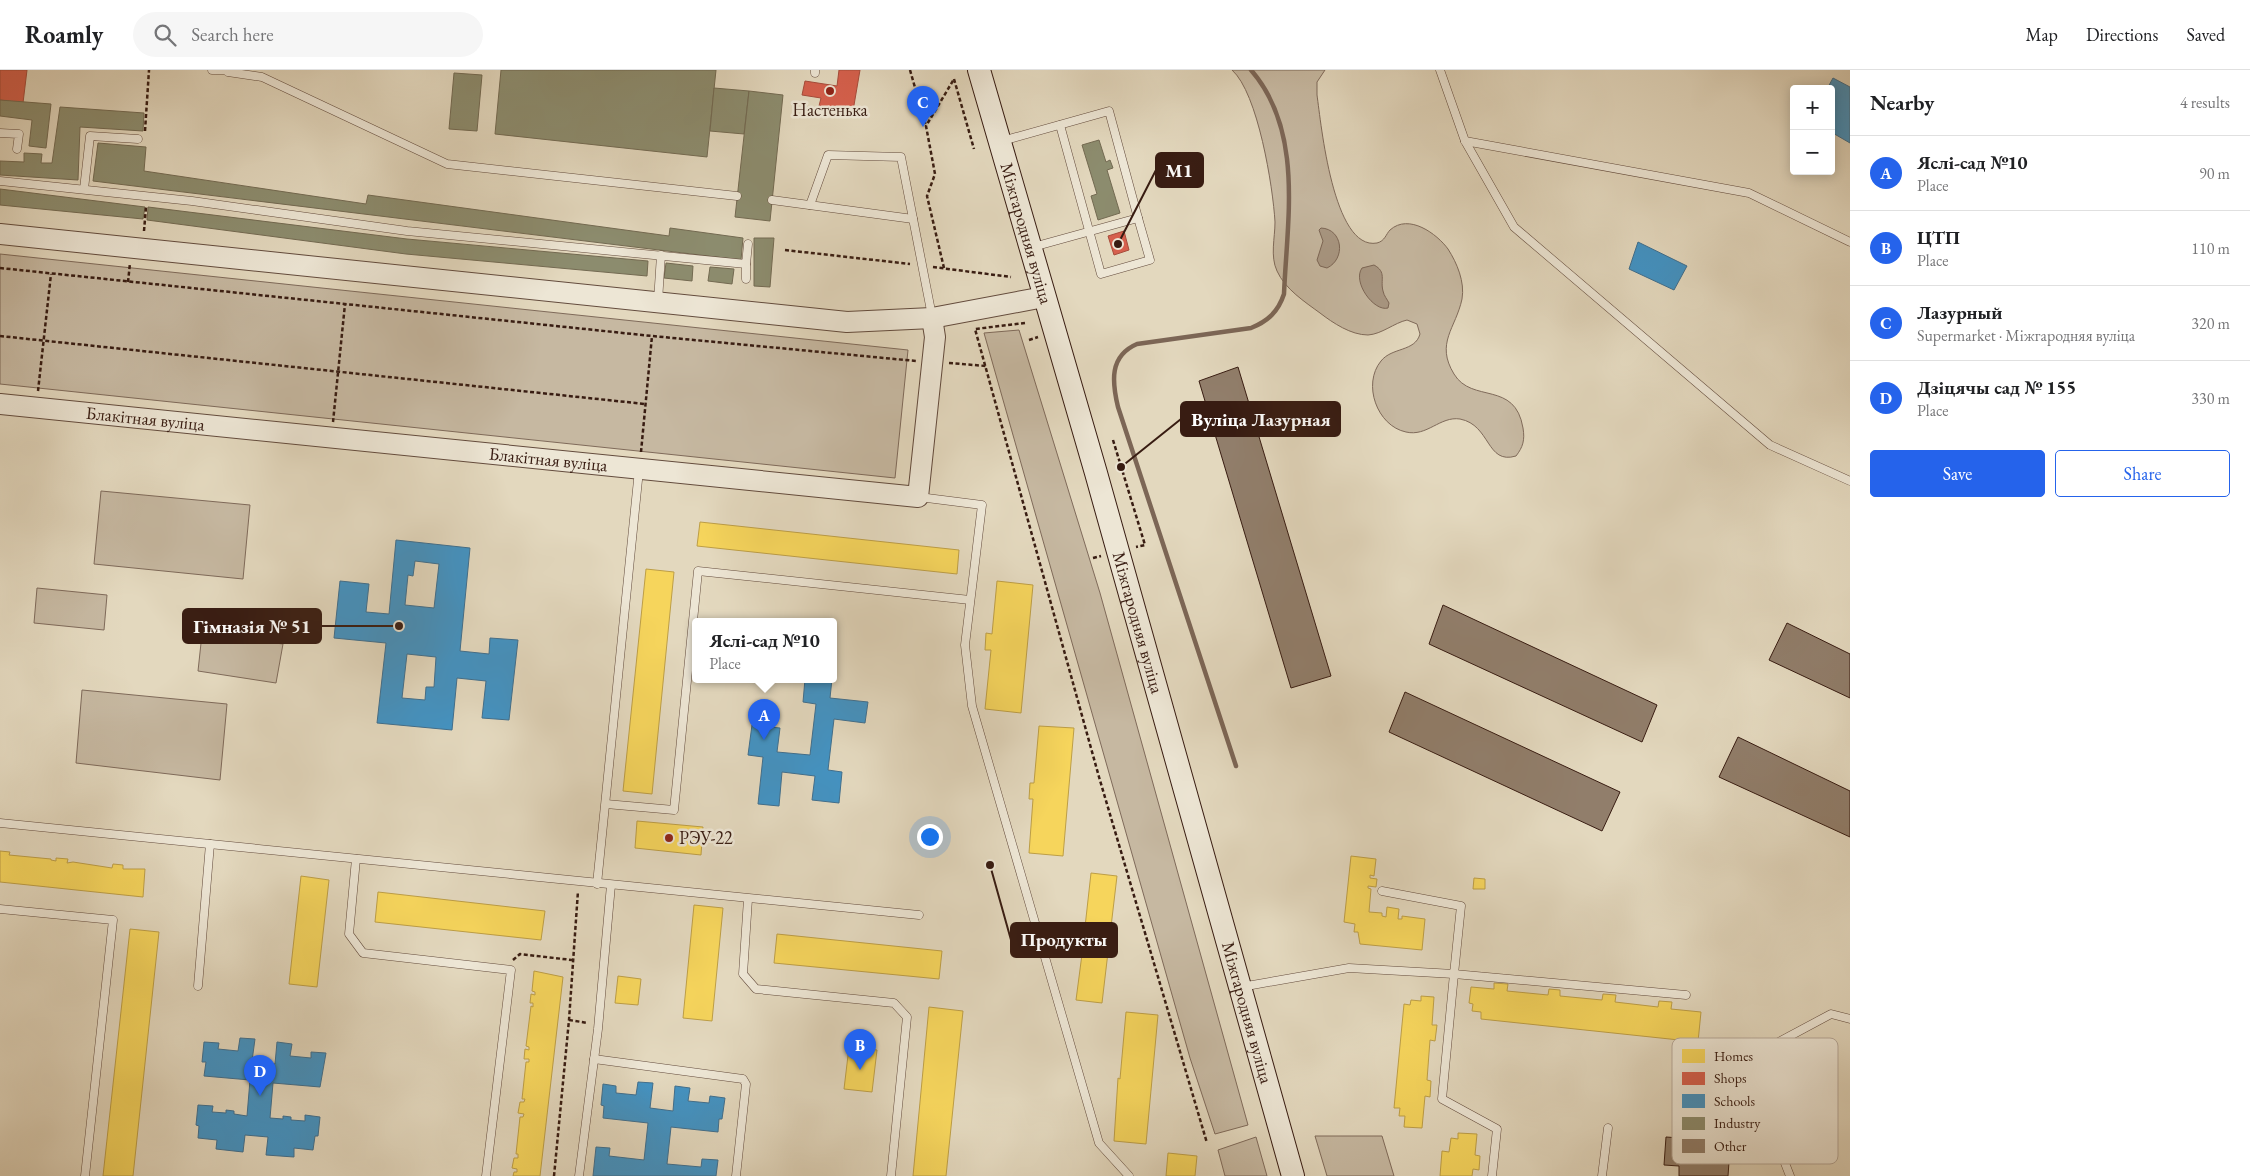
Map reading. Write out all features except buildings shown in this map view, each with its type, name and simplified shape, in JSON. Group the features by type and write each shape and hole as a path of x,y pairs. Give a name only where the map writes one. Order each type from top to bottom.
{"main road":[{"name":"Міжгародняя вуліца","path":"979,70 1032,248 1044,297 1242,987 1293,1176"}],"street":[{"path":"0,234 847,322 932,318 1044,297"},
{"path":"918,497 935,337 932,318"},
{"name":"Блакітная вуліца","path":"0,404 918,497"}],"lane":[{"path":"212,70 262,77 447,164 738,196"},
{"path":"1440,70 1465,141 1514,227 1770,445 1850,481"},
{"path":"1000,142 1109,111 1150,260 1101,274 1060,125"},
{"path":"0,132 19,134 17,149"},
{"path":"84,189 90,136 138,139"},
{"path":"1465,141 1749,193 1850,242"},
{"path":"810,205 828,155 901,158 932,318"},
{"path":"0,181 84,189 407,231 746,264"},
{"path":"772,200 913,219"},
{"path":"1032,248 1138,218"},
{"path":"746,280 748,244"},
{"path":"657,303 661,255"},
{"path":"597,884 639,469"},
{"path":"918,497 982,505 965,645 972,706 1099,1143 1129,1176"},
{"path":"693,618 698,571 970,600"},
{"path":"606,804 674,810 692,631"},
{"path":"0,823 919,915"},
{"path":"198,986 210,844"},
{"path":"356,859 350,934 363,953 511,970 486,1176"},
{"path":"579,1176 598,1024 611,885"},
{"path":"1382,891 1461,906 1442,1099 1497,1129 1492,1176"},
{"path":"748,899 742,974 756,989 894,1003 907,1017 891,1176"},
{"path":"0,909 112,920 85,1176"},
{"path":"1242,987 1349,968 1454,974 1686,995"},
{"path":"1786,1038 1831,1014 1850,1019"},
{"path":"594,1059 743,1080 746,1084 736,1176"},
{"path":"1602,1176 1608,1128"},
{"path":"1785,1164 1790,1176"}],"path":[{"path":"138,139 145,139 149,70"},
{"path":"910,70 926,126 935,174 927,196 944,268"},
{"path":"926,126 954,79 974,149"},
{"path":"138,232 144,233 145,220"},
{"path":"785,250 1011,277"},
{"path":"128,282 130,260"},
{"path":"0,268 652,336 986,366"},
{"path":"36,407 51,274"},
{"path":"332,438 345,304"},
{"path":"1025,323 975,329 1105,796 1207,1144"},
{"path":"0,336 645,404"},
{"path":"639,469 652,336"},
{"path":"1029,340 1038,337"},
{"path":"1113,440 1145,545 1132,548"},
{"path":"1092,558 1103,555"},
{"path":"554,1176 569,1020 579,882"},
{"path":"511,970 513,959 520,954 572,960"},
{"path":"569,1020 598,1024"}],"shaded area":[{"path":"1232,70 1325,70 1317,82 1317,95 1326,156 1340,207 1350,227 1362,240 1377,243 1382,241 1390,230 1397,225 1406,224 1414,225 1430,232 1448,249 1460,273 1463,293 1447,344 1446,353 1449,363 1454,374 1462,383 1471,388 1502,398 1511,404 1518,413 1523,428 1524,440 1516,456 1506,457 1499,455 1493,450 1478,429 1460,419 1446,420 1414,433 1396,428 1387,422 1375,403 1373,381 1375,370 1381,361 1391,353 1408,347 1417,340 1420,334 1417,324 1407,320 1373,334 1355,333 1342,328 1325,317 1302,300 1285,284 1275,265 1273,247 1274,206 1257,119 1241,82"},
{"path":"1321,228 1334,233 1339,245 1337,258 1327,268 1320,266 1317,260 1323,241 1319,230"},
{"path":"0,254 908,350 895,478 0,384"},
{"path":"1374,265 1382,273 1382,287 1389,303 1388,308 1382,308 1371,301 1362,288 1360,274 1362,268"},
{"path":"1019,330 1100,593 1248,1125 1215,1134 1190,1058 984,333"},
{"path":"101,491 250,505 243,579 94,564"},
{"path":"37,588 107,595 104,630 34,623"},
{"path":"202,634 283,644 276,683 198,671"},
{"path":"82,690 227,704 220,780 76,763"},
{"path":"1315,1136 1382,1136 1394,1176 1327,1176"},
{"path":"1256,1137 1267,1176 1225,1176 1218,1150"}],"waterway":[{"path":"1236,766 1118,407 1114,379 1117,363 1121,355 1137,344 1251,328 1272,315 1282,300 1284,294 1289,207 1286,148 1279,120 1268,94 1251,70"}],"place":[{"name":"Настенька","path":"830,91"},
{"name":"Лазурный","path":"923,127"},
{"name":"М1","path":"1118,244"},
{"name":"Вуліца Лазурная","path":"1121,467"},
{"name":"Гімназія № 51","path":"399,626"},
{"name":"Яслі-сад №10","path":"764,740"},
{"name":"РЭУ-22","path":"669,838"},
{"name":"Продукты","path":"990,865"},
{"name":"ЦТП","path":"860,1070"},
{"name":"Дзіцячы сад № 155","path":"260,1096"}]}
